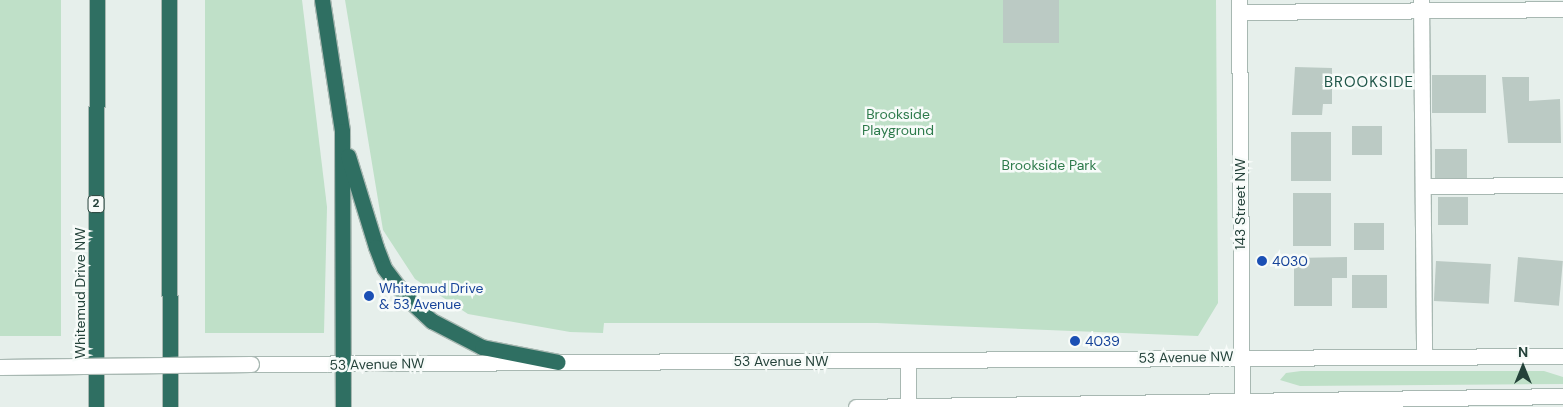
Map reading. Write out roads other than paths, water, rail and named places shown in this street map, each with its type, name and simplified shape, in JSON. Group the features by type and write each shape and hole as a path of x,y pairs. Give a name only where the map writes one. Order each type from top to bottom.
{"highway":[{"name":"Whitemud Drive NW","path":"96,407 97,0"},
{"path":"169,0 170,407"},
{"path":"322,0 342,131 384,268 407,298 432,321 482,347 558,362"},
{"path":"342,131 343,407"}],"street":[{"path":"1239,6 1421,6 1563,9"},
{"name":"143 Street NW","path":"1239,6 1242,403"},
{"path":"1421,6 1424,356"},
{"path":"1423,186 1563,185"},
{"name":"53 Avenue NW","path":"0,368 251,364 344,365 1242,356 1563,356"},
{"path":"908,360 908,406"},
{"path":"856,407 1426,402 1563,396"}],"place":[{"name":"4030","path":"1262,261"},
{"name":"Whitemud Drive & 53 Avenue","path":"369,296"},
{"name":"4039","path":"1075,341"}],"district":[{"name":"BROOKSIDE","path":"1369,83"}],"park label":[{"name":"Brookside Playground","path":"898,122"},
{"name":"Brookside Park","path":"1049,165"}]}
